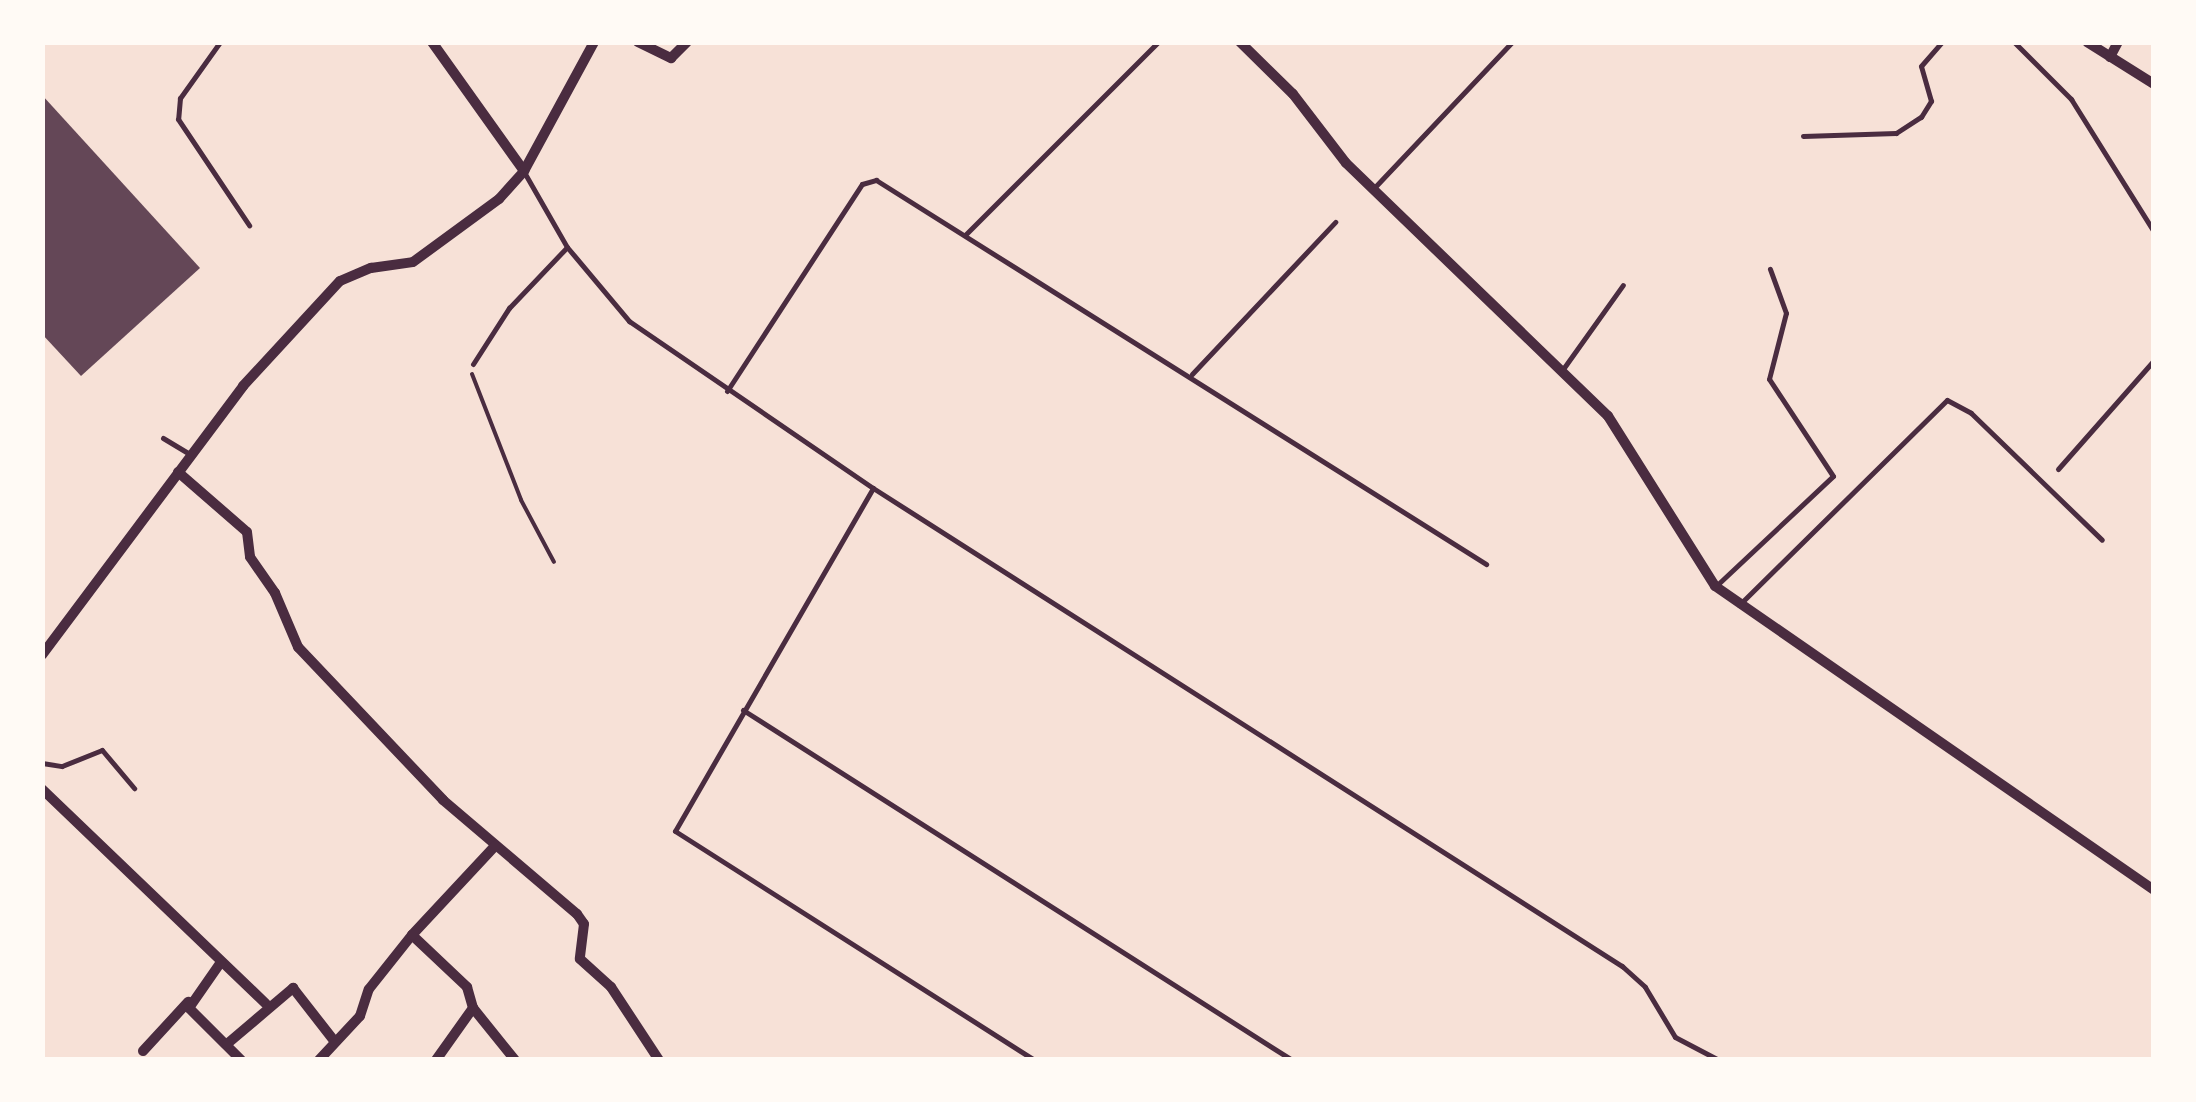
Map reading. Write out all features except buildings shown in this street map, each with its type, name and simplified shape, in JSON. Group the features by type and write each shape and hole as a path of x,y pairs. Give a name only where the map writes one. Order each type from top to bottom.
{"street":[{"path":"432,42 524,171"},
{"path":"42,655 243,386 340,281 371,268 413,262 474,221 524,171 594,42"},
{"path":"638,42 672,58 686,42"},
{"path":"1240,42 1293,94 1372,189 1608,416 1715,586 1737,606 2154,890"},
{"path":"2087,42 2154,84"},
{"path":"2110,58 2118,42"},
{"path":"178,472 247,532 250,557 275,594 298,647 442,800 577,914 584,924 580,960 612,988 658,1060"},
{"path":"42,789 266,1004"},
{"path":"319,1060 360,1016 369,990 412,935 495,846"},
{"path":"412,935 467,986 473,1008 515,1060"},
{"path":"144,1051 221,962"},
{"path":"227,1044 266,1004 293,988 301,992 334,1042"},
{"path":"188,1002 241,1060"},
{"path":"436,1060 473,1008"}],"lane":[{"path":"220,42 180,98 178,118 249,226"},
{"path":"966,234 1158,42"},
{"path":"1372,189 1512,42"},
{"path":"1803,136 1896,133 1922,117 1931,101 1921,66 1942,42"},
{"path":"2014,42 2071,99 2154,232"},
{"path":"524,171 567,247 630,321 873,488 1622,966 1645,987 1675,1036 1719,1060"},
{"path":"727,390 868,178 1192,374 1486,564"},
{"path":"1192,374 1335,222"},
{"path":"473,364 508,308 567,247"},
{"path":"1715,586 1833,476 1769,379 1786,313 1770,270"},
{"path":"1563,369 1623,284"},
{"path":"2058,469 2154,360"},
{"path":"1737,606 1947,400 1970,413 2102,540"},
{"path":"164,438 191,455"},
{"path":"873,488 678,825 679,838 1034,1060"},
{"path":"743,710 1292,1060"},
{"path":"42,763 62,766 102,750 134,788"}],"path":[{"path":"473,364 470,382 554,562"}]}
